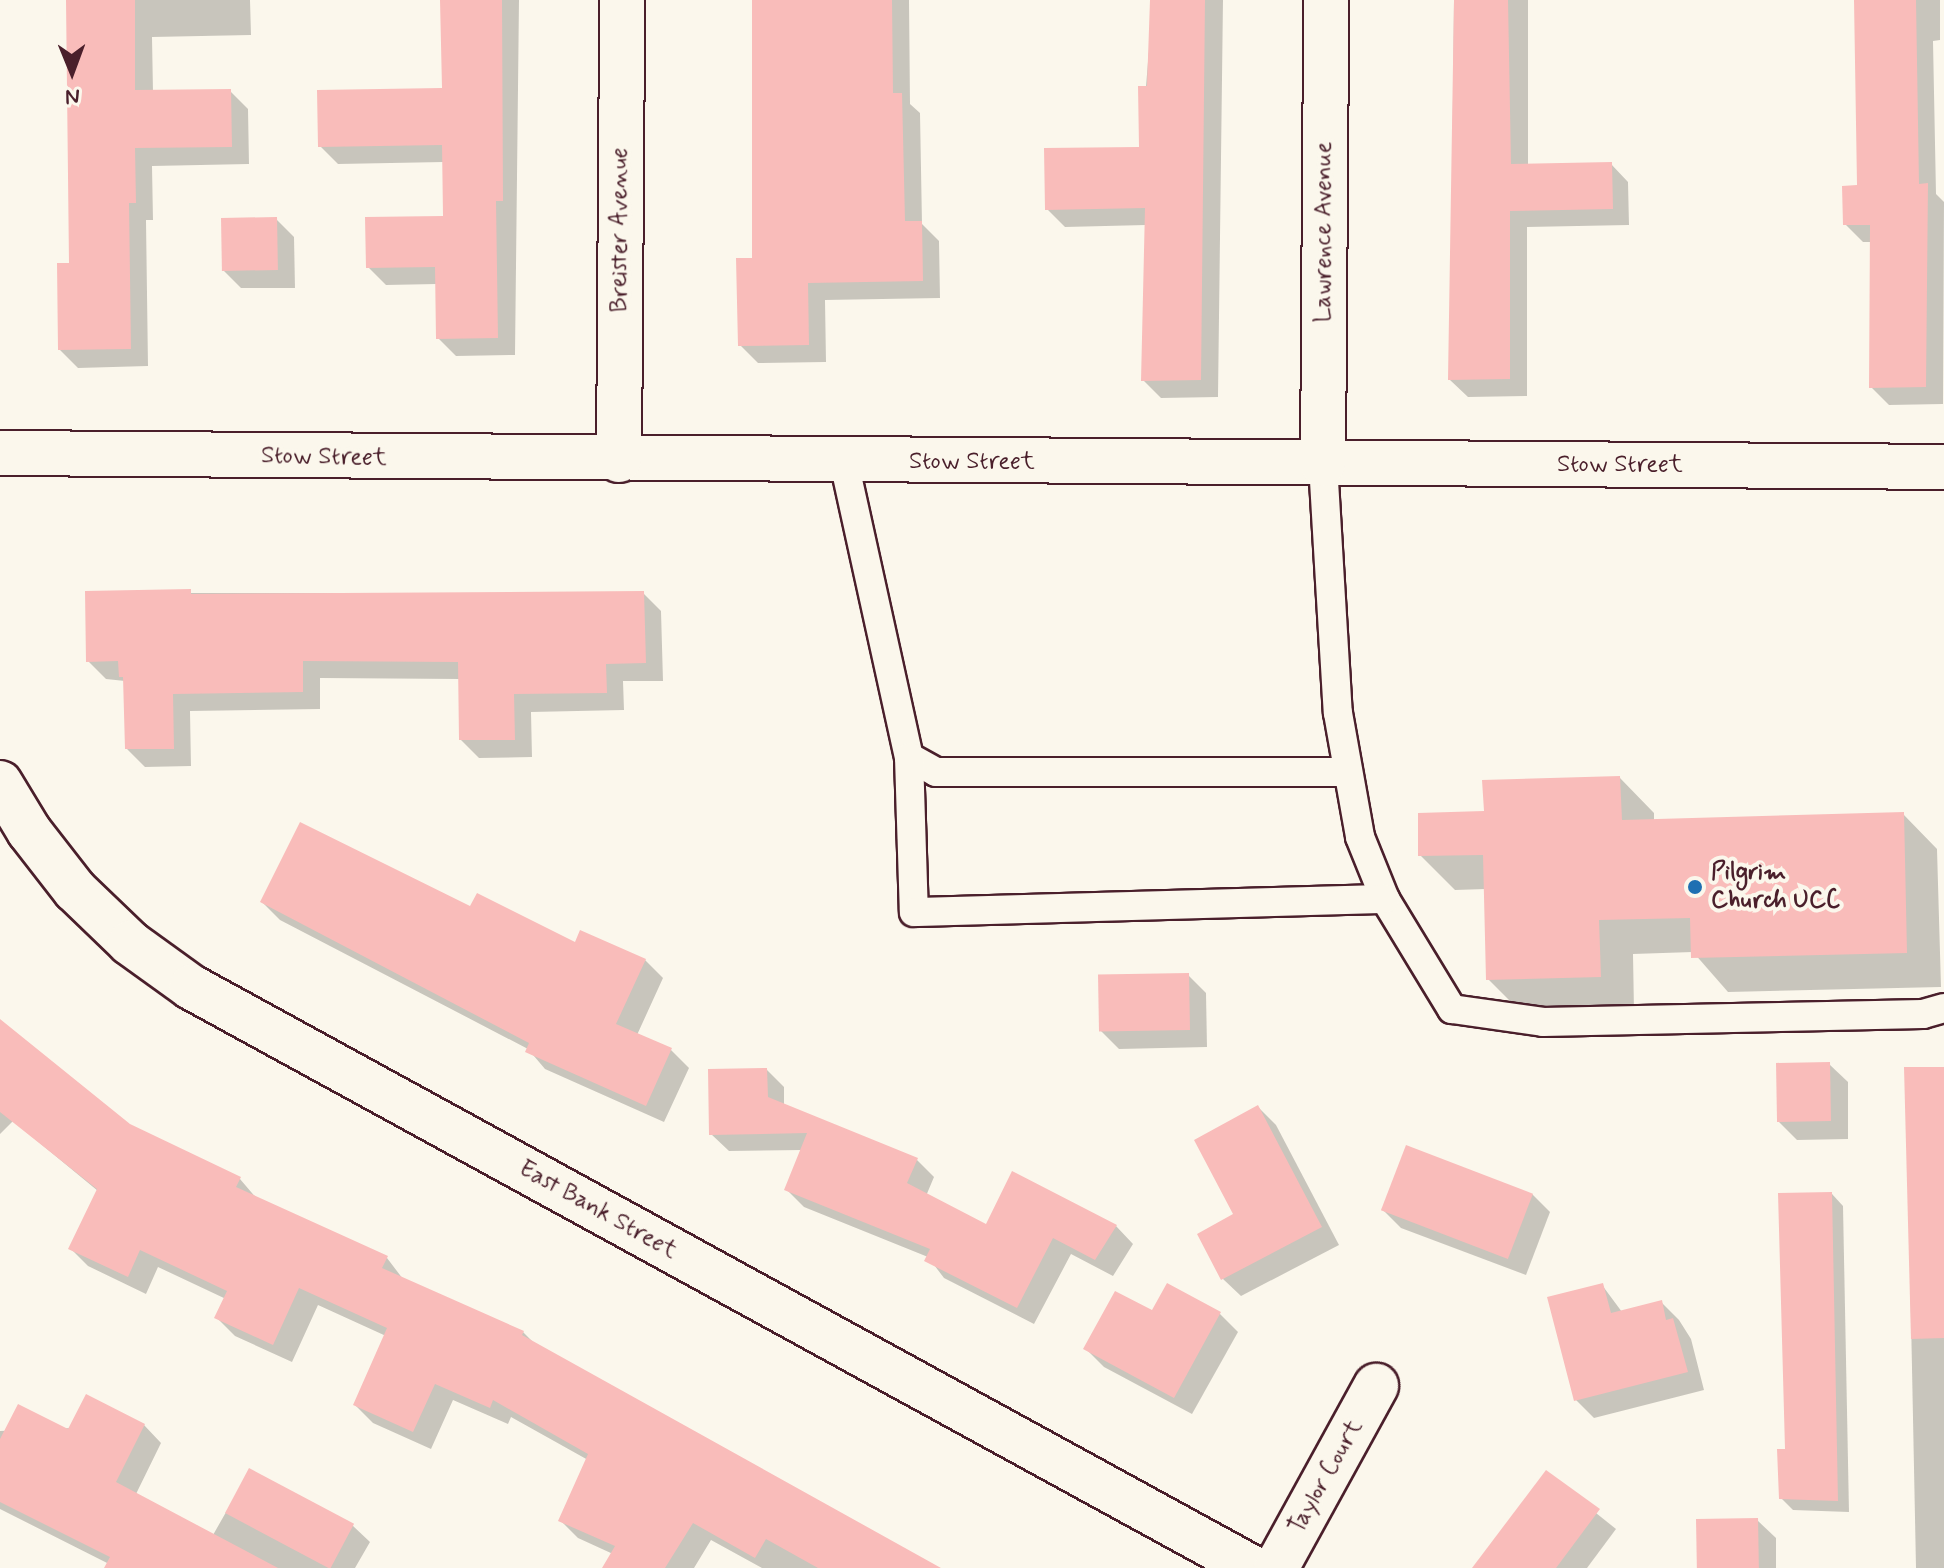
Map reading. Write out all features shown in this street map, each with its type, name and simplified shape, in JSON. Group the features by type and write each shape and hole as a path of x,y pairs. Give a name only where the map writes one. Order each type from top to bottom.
{"street":[{"name":"Breister Avenue","path":"619,460 622,0"},
{"name":"Lawrence Avenue","path":"1323,464 1326,0"},
{"name":"Stow Street","path":"0,453 844,462 1944,467"},
{"name":"East Bank Street","path":"0,783 29,831 75,890 130,943 191,987 1252,1568"},
{"name":"Taylor Court","path":"1276,1568 1376,1386"}],"lane":[{"path":"844,462 892,663 896,719 909,757 914,912 1385,899"},
{"path":"1323,464 1346,772 1360,837 1385,899 1424,971 1452,1009 1543,1022 1923,1014 1944,1008"},
{"path":"909,757 936,772 1346,772"}],"building":[{"path":"66,0 135,0 135,90 231,89 232,147 135,148 136,203 129,203 131,349 58,350 57,263 69,263"},
{"path":"440,0 502,0 503,201 496,201 498,338 436,339 435,267 366,268 365,217 443,216 442,145 318,147 317,90 442,88"},
{"path":"752,0 892,0 893,93 902,93 905,221 922,221 923,281 808,283 809,345 738,346 736,258 752,258"},
{"path":"1150,0 1205,0 1201,380 1141,381 1145,208 1045,210 1044,148 1139,147 1138,86 1147,86"},
{"path":"1454,0 1508,0 1511,164 1612,162 1613,209 1510,211 1510,379 1448,380"},
{"path":"1854,0 1916,0 1919,184 1928,183 1926,387 1869,388 1870,225 1843,225 1842,186 1857,185"},
{"path":"277,217 278,270 222,271 221,218"},
{"path":"191,589 191,594 644,591 646,663 606,664 607,693 514,694 515,740 459,740 458,662 303,661 303,692 173,694 174,749 125,749 123,677 119,677 118,661 86,662 85,591"},
{"name":"Pilgrim Church UCC","path":"1620,776 1622,820 1904,812 1907,953 1691,958 1690,918 1599,920 1601,977 1486,980 1483,855 1418,856 1418,813 1484,811 1482,780"},
{"path":"300,822 470,906 477,893 575,942 580,930 646,959 616,1024 672,1048 646,1106 525,1052 529,1043 260,902"},
{"path":"1189,973 1190,1030 1099,1032 1098,975"},
{"path":"0,1019 130,1124 241,1177 236,1187 388,1256 382,1268 524,1331 522,1335 941,1568 818,1568 766,1539 755,1558 693,1523 665,1568 602,1568 615,1546 558,1521 588,1454 493,1400 490,1408 435,1384 413,1432 353,1405 387,1328 299,1288 273,1345 214,1318 227,1291 140,1250 128,1277 68,1249 97,1189 0,1112"},
{"path":"1830,1062 1831,1121 1777,1122 1776,1063"},
{"path":"1904,1067 1944,1067 1944,1338 1911,1339"},
{"path":"767,1068 768,1097 918,1158 907,1183 986,1224 1012,1171 1117,1225 1095,1260 1053,1238 1017,1308 924,1261 930,1249 784,1190 807,1133 709,1135 708,1069"},
{"path":"1258,1105 1322,1227 1221,1280 1197,1234 1233,1214 1194,1140"},
{"path":"1406,1145 1533,1194 1508,1259 1381,1210"},
{"path":"1832,1192 1838,1501 1779,1499 1777,1449 1785,1449 1778,1193"},
{"path":"1167,1283 1221,1312 1174,1398 1083,1349 1115,1291 1152,1310"},
{"path":"1603,1283 1611,1313 1662,1300 1666,1320 1673,1318 1688,1372 1574,1401 1547,1297"},
{"path":"86,1394 145,1424 116,1482 278,1568 104,1568 110,1557 0,1502 0,1439 18,1404 68,1429"},
{"path":"249,1468 354,1524 328,1568 225,1513"},
{"path":"1546,1470 1600,1509 1556,1568 1472,1568"},
{"path":"1758,1518 1759,1568 1697,1568 1696,1519"}],"place":[{"name":"Pilgrim Church UCC","path":"1695,887"}]}
